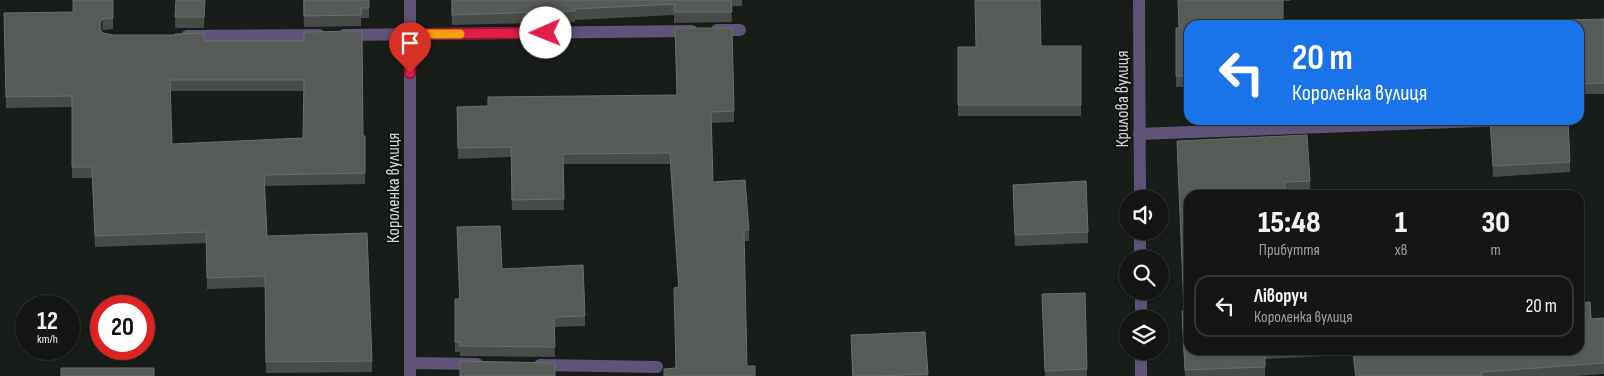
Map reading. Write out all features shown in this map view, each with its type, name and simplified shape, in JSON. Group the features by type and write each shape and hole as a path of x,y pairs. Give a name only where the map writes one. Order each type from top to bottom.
{"street":[{"name":"Короленка вулиця","path":"410,0 410,370"},
{"name":"Крилова вулиця","path":"1139,0 1140,190"},
{"path":"175,36 740,30"},
{"path":"1140,134 1380,125"},
{"path":"1141,360 1141,376"},
{"path":"410,370 489,365"},
{"path":"529,365 657,367"}],"building":[{"path":"73,0 113,0 113,18 103,19 100,22 100,30 103,33 113,35 175,35 204,33 204,41 304,41 304,32 362,31 365,173 264,175 267,236 367,233 372,361 266,362 265,276 207,278 206,232 95,236 92,167 72,167 72,96 6,97 4,13 73,12","holes":["170,80 304,80 303,138 172,144"]},
{"path":"176,0 205,0 204,17 175,17"},
{"path":"304,0 369,0 369,8 361,8 361,15 304,16"},
{"path":"452,0 731,0 732,12 674,12 674,4 575,9 575,11 452,15"},
{"path":"975,0 1040,0 1041,46 1081,46 1081,105 958,105 958,47 976,47"},
{"path":"1178,0 1283,0 1283,20 1184,20 1184,76 1176,76 1176,28 1179,28"},
{"path":"1604,19 1604,83 1584,84 1584,20 1570,20"},
{"path":"675,28 732,28 734,111 711,112 713,182 745,180 749,230 744,230 747,366 755,366 755,376 664,376 664,369 676,368 674,288 679,287 670,153 563,154 564,199 512,200 511,147 458,148 457,107 488,106 488,97 677,95"},
{"path":"1490,125 1568,125 1570,162 1493,166"},
{"path":"1307,135 1310,181 1285,182 1285,190 1184,190 1184,311 1177,141"},
{"path":"1086,181 1088,232 1015,235 1013,185"},
{"path":"500,226 502,269 583,265 585,316 554,317 555,347 460,346 460,342 455,342 455,299 460,299 457,227"},
{"path":"1085,293 1087,369 1045,371 1042,294"},
{"path":"1590,302 1591,319 1604,318 1604,363 1482,372 1482,376 1356,376 1354,355 1584,355 1584,303"},
{"path":"1182,311 1184,311 1184,350"},
{"path":"925,332 928,374 853,376 851,335"},
{"path":"1184,355 1265,355 1265,367 1185,370"},
{"path":"460,361 555,363 555,376 460,376"},
{"path":"61,368 154,368 154,376 61,376"}],"slow traffic":[{"path":"425,34 460,34"}],"route":[{"path":"410,73 410,34 546,33"}]}
